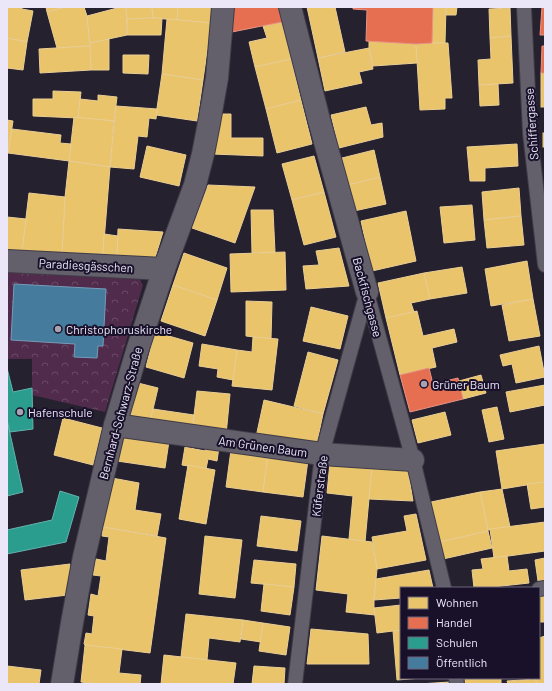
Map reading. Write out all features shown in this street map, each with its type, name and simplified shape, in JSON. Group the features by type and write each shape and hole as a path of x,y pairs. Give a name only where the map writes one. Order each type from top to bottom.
{"street":[{"name":"Bernhard-Schwarz-Straße","path":"62,684 84,557 115,425 164,269 195,185 203,154 210,123 217,78 223,7"},
{"name":"Backfischgasse","path":"290,7 321,127 367,292"},
{"name":"Paradiesgässchen","path":"7,261 164,269"},
{"name":"Am Grünen Baum","path":"115,425 322,454 413,460"}],"lane":[{"name":"Schiffergasse","path":"524,7 530,133 545,265"},
{"name":"Küferstraße","path":"295,684 322,454 367,292"},
{"name":"Backfischgasse","path":"367,292 413,460 444,587"}],"green space":[{"path":"7,270 138,276 143,285 105,412 32,395 32,359 7,359"}],"building: Wohnen":[{"path":"7,7 21,7 22,9 33,11 27,42 7,38"},
{"path":"46,7 66,7 47,12"},
{"path":"66,7 84,7 87,16 90,46 57,48 47,12"},
{"path":"126,7 127,35 90,43 87,16"},
{"path":"126,7 152,7 153,18 127,19"},
{"path":"152,7 178,7 177,20 153,18"},
{"path":"178,7 212,7 211,23 177,20"},
{"path":"307,7 335,7 345,52 318,58"},
{"path":"433,7 446,7 445,43 432,43"},
{"path":"446,7 457,7 456,15 446,15"},
{"path":"510,8 511,36 490,38 489,9"},
{"path":"162,18 161,35 127,35 127,19"},
{"path":"167,19 211,23 203,80 162,74"},
{"path":"282,22 291,59 255,67 249,42 267,38 263,26"},
{"path":"511,36 513,83 479,85 478,60 491,59 490,38"},
{"path":"7,38 27,42 23,70 7,68"},
{"path":"109,39 109,70 91,70 90,43"},
{"path":"369,41 416,44 417,63 373,66"},
{"path":"448,43 452,98 445,98 445,109 420,110 416,44"},
{"path":"90,46 91,70 40,73 39,49"},
{"path":"369,48 373,69 359,72 362,83 325,91 318,58"},
{"path":"123,55 149,55 148,74 123,73"},
{"path":"291,59 301,100 266,109 255,67"},
{"path":"541,73 545,73 545,107 541,107"},
{"path":"162,74 203,80 197,121 156,115"},
{"path":"498,84 499,105 480,106 479,85"},
{"path":"53,91 81,92 78,118 33,116 33,99 53,99"},
{"path":"98,95 117,97 114,121 78,118 80,99 98,101"},
{"path":"301,100 312,144 277,153 266,109"},
{"path":"116,106 157,109 156,119 149,118 147,137 138,136 134,169 110,167"},
{"path":"366,107 371,125 382,123 383,137 339,148 331,115"},
{"path":"219,114 231,114 231,138 263,138 263,156 212,154"},
{"path":"74,117 114,121 110,167 69,161"},
{"path":"7,120 13,121 8,153 7,153"},
{"path":"12,129 61,135 60,143 71,144 69,161 8,153"},
{"path":"543,133 545,133 545,147 543,147"},
{"path":"517,144 518,166 485,168 485,181 470,181 467,147"},
{"path":"147,146 186,155 179,186 140,177"},
{"path":"374,150 380,177 348,185 342,158"},
{"path":"314,156 324,192 292,200 282,164"},
{"path":"69,161 110,167 103,254 62,253 65,197"},
{"path":"380,177 386,204 354,211 348,185"},
{"path":"208,185 255,187 235,243 192,228"},
{"path":"519,188 521,216 484,220 482,192"},
{"path":"324,192 336,237 304,245 292,200"},
{"path":"29,193 65,197 62,253 22,251"},
{"path":"472,205 475,240 444,243 440,207"},
{"path":"251,210 273,210 275,252 252,253"},
{"path":"406,211 416,261 372,271 361,221"},
{"path":"521,216 524,245 487,248 484,220"},
{"path":"7,217 26,219 22,251 7,250"},
{"path":"118,229 163,232 155,258 117,255"},
{"path":"104,234 118,236 117,255 103,254"},
{"path":"339,248 349,286 306,289 303,266 319,265 316,251"},
{"path":"285,252 286,290 231,292 230,254"},
{"path":"184,253 227,268 217,300 173,285"},
{"path":"527,261 533,299 491,306 485,269"},
{"path":"462,267 467,293 430,299 424,273"},
{"path":"424,273 430,299 411,303 414,312 386,318 378,283"},
{"path":"173,285 217,300 205,336 161,321"},
{"path":"533,299 540,336 509,341 502,305"},
{"path":"246,301 272,302 271,339 246,336"},
{"path":"311,307 348,316 340,349 303,341"},
{"path":"417,311 423,336 454,329 457,342 432,348 436,367 400,375 386,318"},
{"path":"155,332 193,343 184,378 146,367"},
{"path":"253,337 278,339 272,390 232,386 237,350 252,352"},
{"path":"202,344 237,350 233,380 217,377 218,369 199,366"},
{"path":"539,346 545,377 516,383 512,364 503,366 500,355"},
{"path":"308,352 338,360 323,414 294,406"},
{"path":"481,375 486,393 463,399 459,381"},
{"path":"138,383 158,388 149,426 129,421"},
{"path":"545,385 545,405 510,412 506,392"},
{"path":"197,391 230,394 226,435 192,431"},
{"path":"264,400 323,414 316,447 256,437"},
{"path":"497,407 504,439 489,442 482,410"},
{"path":"153,409 194,415 192,431 149,426"},
{"path":"445,412 451,435 418,443 412,420"},
{"path":"63,418 102,428 93,465 54,455"},
{"path":"121,434 169,441 165,468 117,461"},
{"path":"545,444 545,482 502,489 496,451"},
{"path":"206,445 219,447 217,461 208,459 206,469 182,465 185,447 205,451"},
{"path":"231,450 268,455 263,492 226,487"},
{"path":"268,455 308,460 303,497 263,492"},
{"path":"330,462 372,466 365,542 349,539 353,496 327,493"},
{"path":"188,465 215,470 206,524 179,519"},
{"path":"372,466 408,471 413,501 369,499"},
{"path":"112,478 139,483 135,510 161,514 157,536 103,527"},
{"path":"545,482 545,507 531,509 527,484"},
{"path":"502,489 510,527 488,530 480,492"},
{"path":"480,492 488,531 440,542 431,502"},
{"path":"416,514 426,560 377,569 372,537 407,531 404,516"},
{"path":"261,516 301,521 297,551 257,546"},
{"path":"545,522 545,551 494,558 490,529"},
{"path":"103,527 166,538 150,653 84,644 86,633 92,634 94,616 88,615 91,594 98,596 101,576 93,575 96,559 106,561 109,537 102,536"},
{"path":"488,531 492,548 443,559 440,542"},
{"path":"205,536 242,540 235,598 199,594"},
{"path":"322,536 372,542 377,569 374,600 375,615 346,612 348,594 316,590"},
{"path":"507,556 509,571 527,569 529,583 493,587 474,587 472,570 483,569 481,559"},
{"path":"545,558 545,580 538,581 535,560"},
{"path":"254,560 296,564 294,587 251,583"},
{"path":"70,564 68,595 25,600 21,570"},
{"path":"429,570 433,587 400,587 400,598 374,600 376,579"},
{"path":"264,584 294,587 290,615 261,611"},
{"path":"545,594 545,622 540,622 540,595"},
{"path":"400,605 400,630 377,633 374,608"},
{"path":"186,614 243,620 240,642 209,638 207,660 181,657"},
{"path":"243,620 263,623 261,642 241,639"},
{"path":"263,623 290,627 286,655 259,651"},
{"path":"311,629 368,634 369,664 307,664"},
{"path":"400,630 400,679 410,679 397,680 393,631"},
{"path":"545,636 545,684 537,684 535,679 540,679 540,638"},
{"path":"85,645 122,649 119,673 141,675 140,684 96,684 81,682"},
{"path":"164,655 236,663 233,684 161,684"},
{"path":"7,666 41,670 39,684 7,684"},
{"path":"254,666 285,668 284,684 252,684"},
{"path":"465,679 501,679 501,684 465,684"},
{"path":"535,679 537,684 508,684 507,681"},
{"path":"450,682 450,684 419,684"}],"building: Handel":[{"path":"233,7 280,7 282,22 232,32"},
{"path":"353,7 433,7 432,43 416,44 366,41 367,10 353,9"},
{"path":"542,7 545,7 545,35 540,35"},
{"path":"542,46 545,46 545,73 541,73"},
{"path":"429,368 433,384 458,378 463,399 410,412 400,375"}],"building: Schulen":[{"path":"7,368 13,392 32,388 33,429 10,432 7,420"},
{"path":"7,420 23,492 7,496"},
{"path":"60,491 79,497 66,542 7,554 7,530 52,520"}],"building: Öffentlich":[{"name":"Christophoruskirche","path":"14,284 106,289 103,346 98,346 97,358 74,357 75,344 11,340"}],"place":[{"name":"Christophoruskirche","path":"58,329"},
{"name":"Grüner Baum","path":"424,384"},
{"name":"Hafenschule","path":"20,412"}]}
